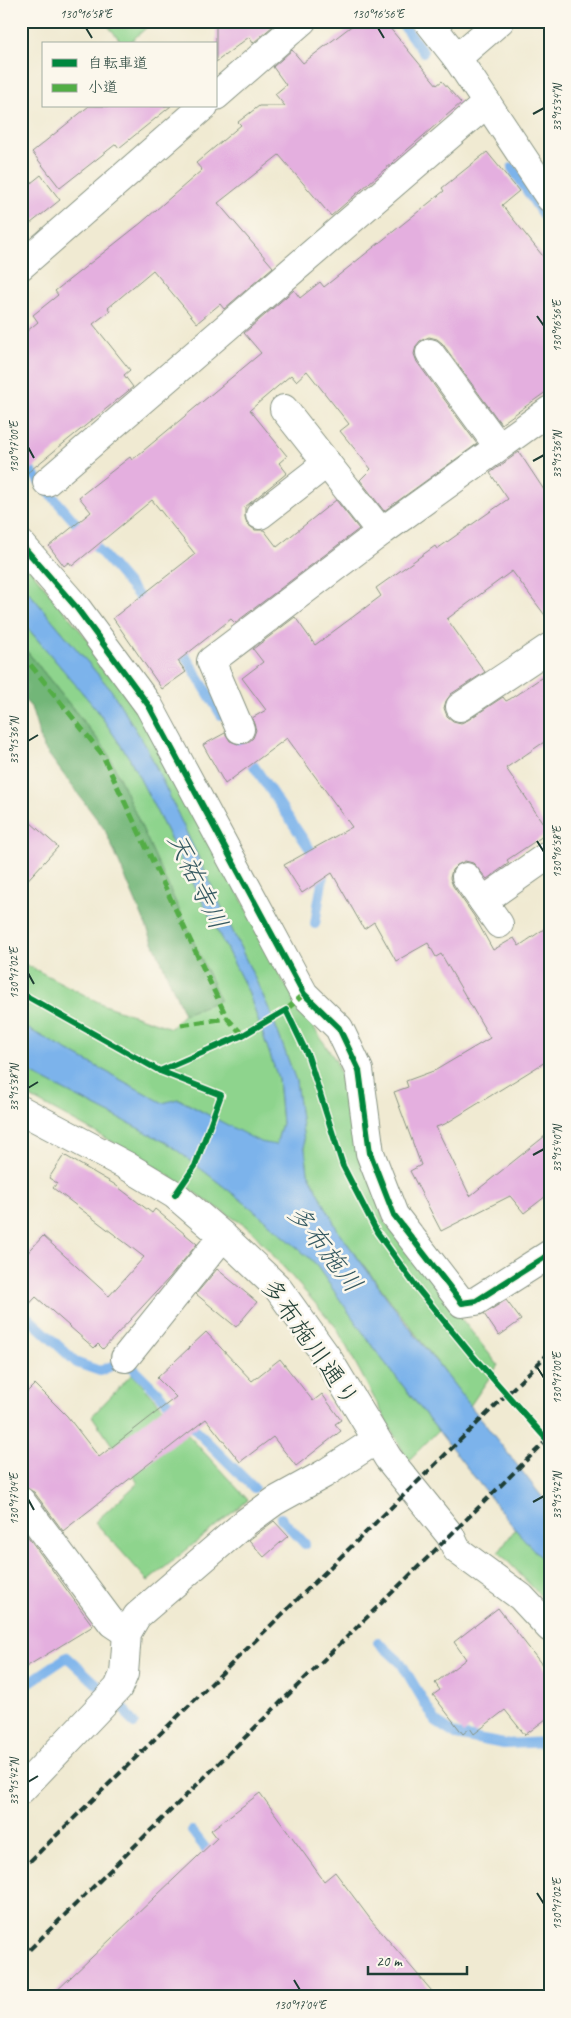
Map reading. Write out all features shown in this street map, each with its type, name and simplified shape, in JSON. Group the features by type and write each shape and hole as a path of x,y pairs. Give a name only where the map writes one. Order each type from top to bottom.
{"street":[{"path":"218,94 302,21"},
{"path":"428,21 457,58 546,182"},
{"path":"457,58 500,21"},
{"path":"47,482 488,103"},
{"path":"21,266 202,108"},
{"path":"430,353 498,446"},
{"path":"284,409 381,532"},
{"path":"240,729 211,661 381,532 550,410"},
{"path":"260,515 327,464"},
{"path":"21,544 76,607 149,706 304,994 339,1028 359,1070 370,1153 394,1215 462,1303 476,1301 550,1254"},
{"path":"460,707 550,647"},
{"path":"483,901 550,854"},
{"path":"466,877 499,924"},
{"name":"多布施川通り","path":"21,1110 127,1166 175,1195 223,1236 277,1287 327,1357 376,1440 450,1535 456,1550 520,1597 550,1628"},
{"path":"125,1358 223,1236"},
{"path":"21,1790 111,1697 124,1674 127,1633 137,1616 246,1522 275,1501 324,1474 376,1440"},
{"path":"21,1500 112,1622 127,1633"}],"green space":[{"path":"104,21 154,21 130,42 121,42"},
{"path":"21,558 146,711 283,981 336,1061 384,1221 498,1365 470,1406 338,1231 308,1172 296,1081 270,1011 147,748 111,690 21,583"},
{"path":"21,620 97,710 130,759 248,991 278,1078 282,1123 276,1145 260,1143 179,1099 163,1103 21,1025 21,962 104,1005 171,1028 184,1014 220,1000 107,751 21,644"},
{"path":"21,644 107,751 220,1000 184,1014 105,830 43,747 31,707 21,696"},
{"path":"21,1068 169,1144 250,1207 314,1262 375,1350 438,1431 408,1461 336,1327 250,1229 140,1157 21,1092"},
{"path":"132,1374 248,1500 148,1581 95,1522 138,1483 92,1416"},
{"path":"515,1529 550,1568 550,1606 499,1552"}],"water":[{"path":"21,583 111,690 147,748 270,1011 296,1081 308,1172 338,1231 407,1325 550,1507 550,1568 515,1529 375,1350 314,1262 250,1207 169,1144 21,1068 21,1025 163,1103 178,1099 260,1142 276,1145 282,1123 278,1078 248,991 130,759 97,710 21,620"}],"building":[{"path":"216,21 269,21 273,26 253,43 249,37 218,60 218,42 216,42"},
{"path":"358,21 384,21 437,85 442,81 461,103 331,216 279,155 218,203 273,267 224,309 220,304 197,323 153,270 108,308 110,311 93,324 130,370 124,375 133,387 21,478 21,336 38,322 33,315 58,295 55,291 141,223 202,170 196,163 241,125 238,122 259,106 285,106 275,94 286,85 273,67 292,50 303,63"},
{"path":"87,108 169,108 119,148 116,144 60,188 32,152"},
{"path":"487,152 519,191 502,205 550,265 550,389 501,424 442,343 437,339 429,337 420,341 416,346 414,354 417,362 477,444 384,511 360,480 371,469 340,431 349,424 307,371 296,381 291,375 250,410 287,456 279,463 287,473 245,507 247,524 255,530 264,530 277,547 336,500 359,529 235,623 231,619 178,661 186,672 162,689 113,618 195,554 152,500 72,566 69,562 64,566 49,546 91,512 79,497 130,457 132,460 261,353 244,333 294,290 300,298 320,282 324,287 444,191 442,188"},
{"path":"41,175 60,200 21,231 21,191"},
{"path":"519,452 550,499 550,622 512,571 447,619 485,672 451,694 444,708 447,716 453,721 461,723 503,697 506,701 510,699 550,672 550,738 506,768 549,832 507,860 509,863 487,879 473,863 465,861 452,870 450,878 453,886 474,916 493,950 514,938 519,946 550,925 550,1059 445,1124 436,1127 470,1196 550,1132 550,1193 524,1213 510,1196 441,1231 410,1171 421,1165 394,1092 408,1087 406,1081 436,1070 490,1038 441,954 436,957 428,943 396,961 374,922 364,929 332,873 302,893 284,865 352,827 287,738 225,784 203,745 225,733 230,741 238,744 247,743 253,738 256,730 252,718 266,710 242,678 263,662 253,649 295,617 315,645 381,596 376,588 435,546 437,549 508,499 490,473"},
{"path":"21,814 58,847 21,887"},
{"path":"64,1155 114,1184 152,1213 155,1209 197,1244 170,1277 103,1349 98,1344 94,1348 36,1297 21,1313 21,1260 43,1236 109,1296 144,1257 53,1188 57,1183 49,1178"},
{"path":"217,1269 257,1302 236,1327 196,1294"},
{"path":"506,1300 521,1320 499,1336 484,1314"},
{"path":"206,1332 252,1381 280,1359 313,1401 322,1394 341,1420 335,1424 341,1431 296,1466 273,1437 240,1462 206,1419 63,1531 34,1492 21,1486 21,1398 35,1384 67,1416 99,1457 176,1397 157,1378"},
{"path":"274,1521 288,1536 264,1557 249,1540"},
{"path":"21,1527 93,1626 21,1670"},
{"path":"498,1608 550,1675 550,1716 525,1735 505,1710 474,1734 470,1728 463,1734 433,1695 440,1690 435,1683 466,1659 454,1642"},
{"path":"260,1793 324,1881 335,1872 371,1920 437,1997 50,1997 217,1838 211,1830"}],"waterway":[{"path":"400,21 423,52"},
{"path":"512,168 550,226"},
{"path":"23,462 149,608"},
{"path":"178,644 221,715"},
{"path":"231,732 324,870 315,924"},
{"path":"21,1311 77,1363 100,1371 116,1364 131,1366 254,1488"},
{"path":"281,1518 305,1544"},
{"path":"378,1642 401,1663 436,1722 456,1735 504,1744 550,1742"},
{"path":"21,1688 67,1657 123,1708 134,1724"},
{"path":"192,1831 213,1858"}],"railway":[{"path":"21,1870 550,1352"},
{"path":"21,1958 550,1437"}],"marked path":[{"path":"21,653 102,754 227,1018"},
{"path":"286,1010 304,994"},
{"path":"181,1025 227,1018 243,1035"}],"cycle path":[{"path":"21,544 76,607 149,706 304,994 339,1028 359,1070 370,1153 394,1215 462,1303 476,1301 550,1254"},
{"path":"21,993 160,1071 243,1035 286,1010 308,1056 343,1166 377,1232 418,1289 471,1354 550,1443"},
{"path":"160,1071 221,1095 195,1166 175,1195"}],"water label":[{"name":"天祐寺川","path":"198,881"},
{"name":"多布施川","path":"325,1248"}]}
